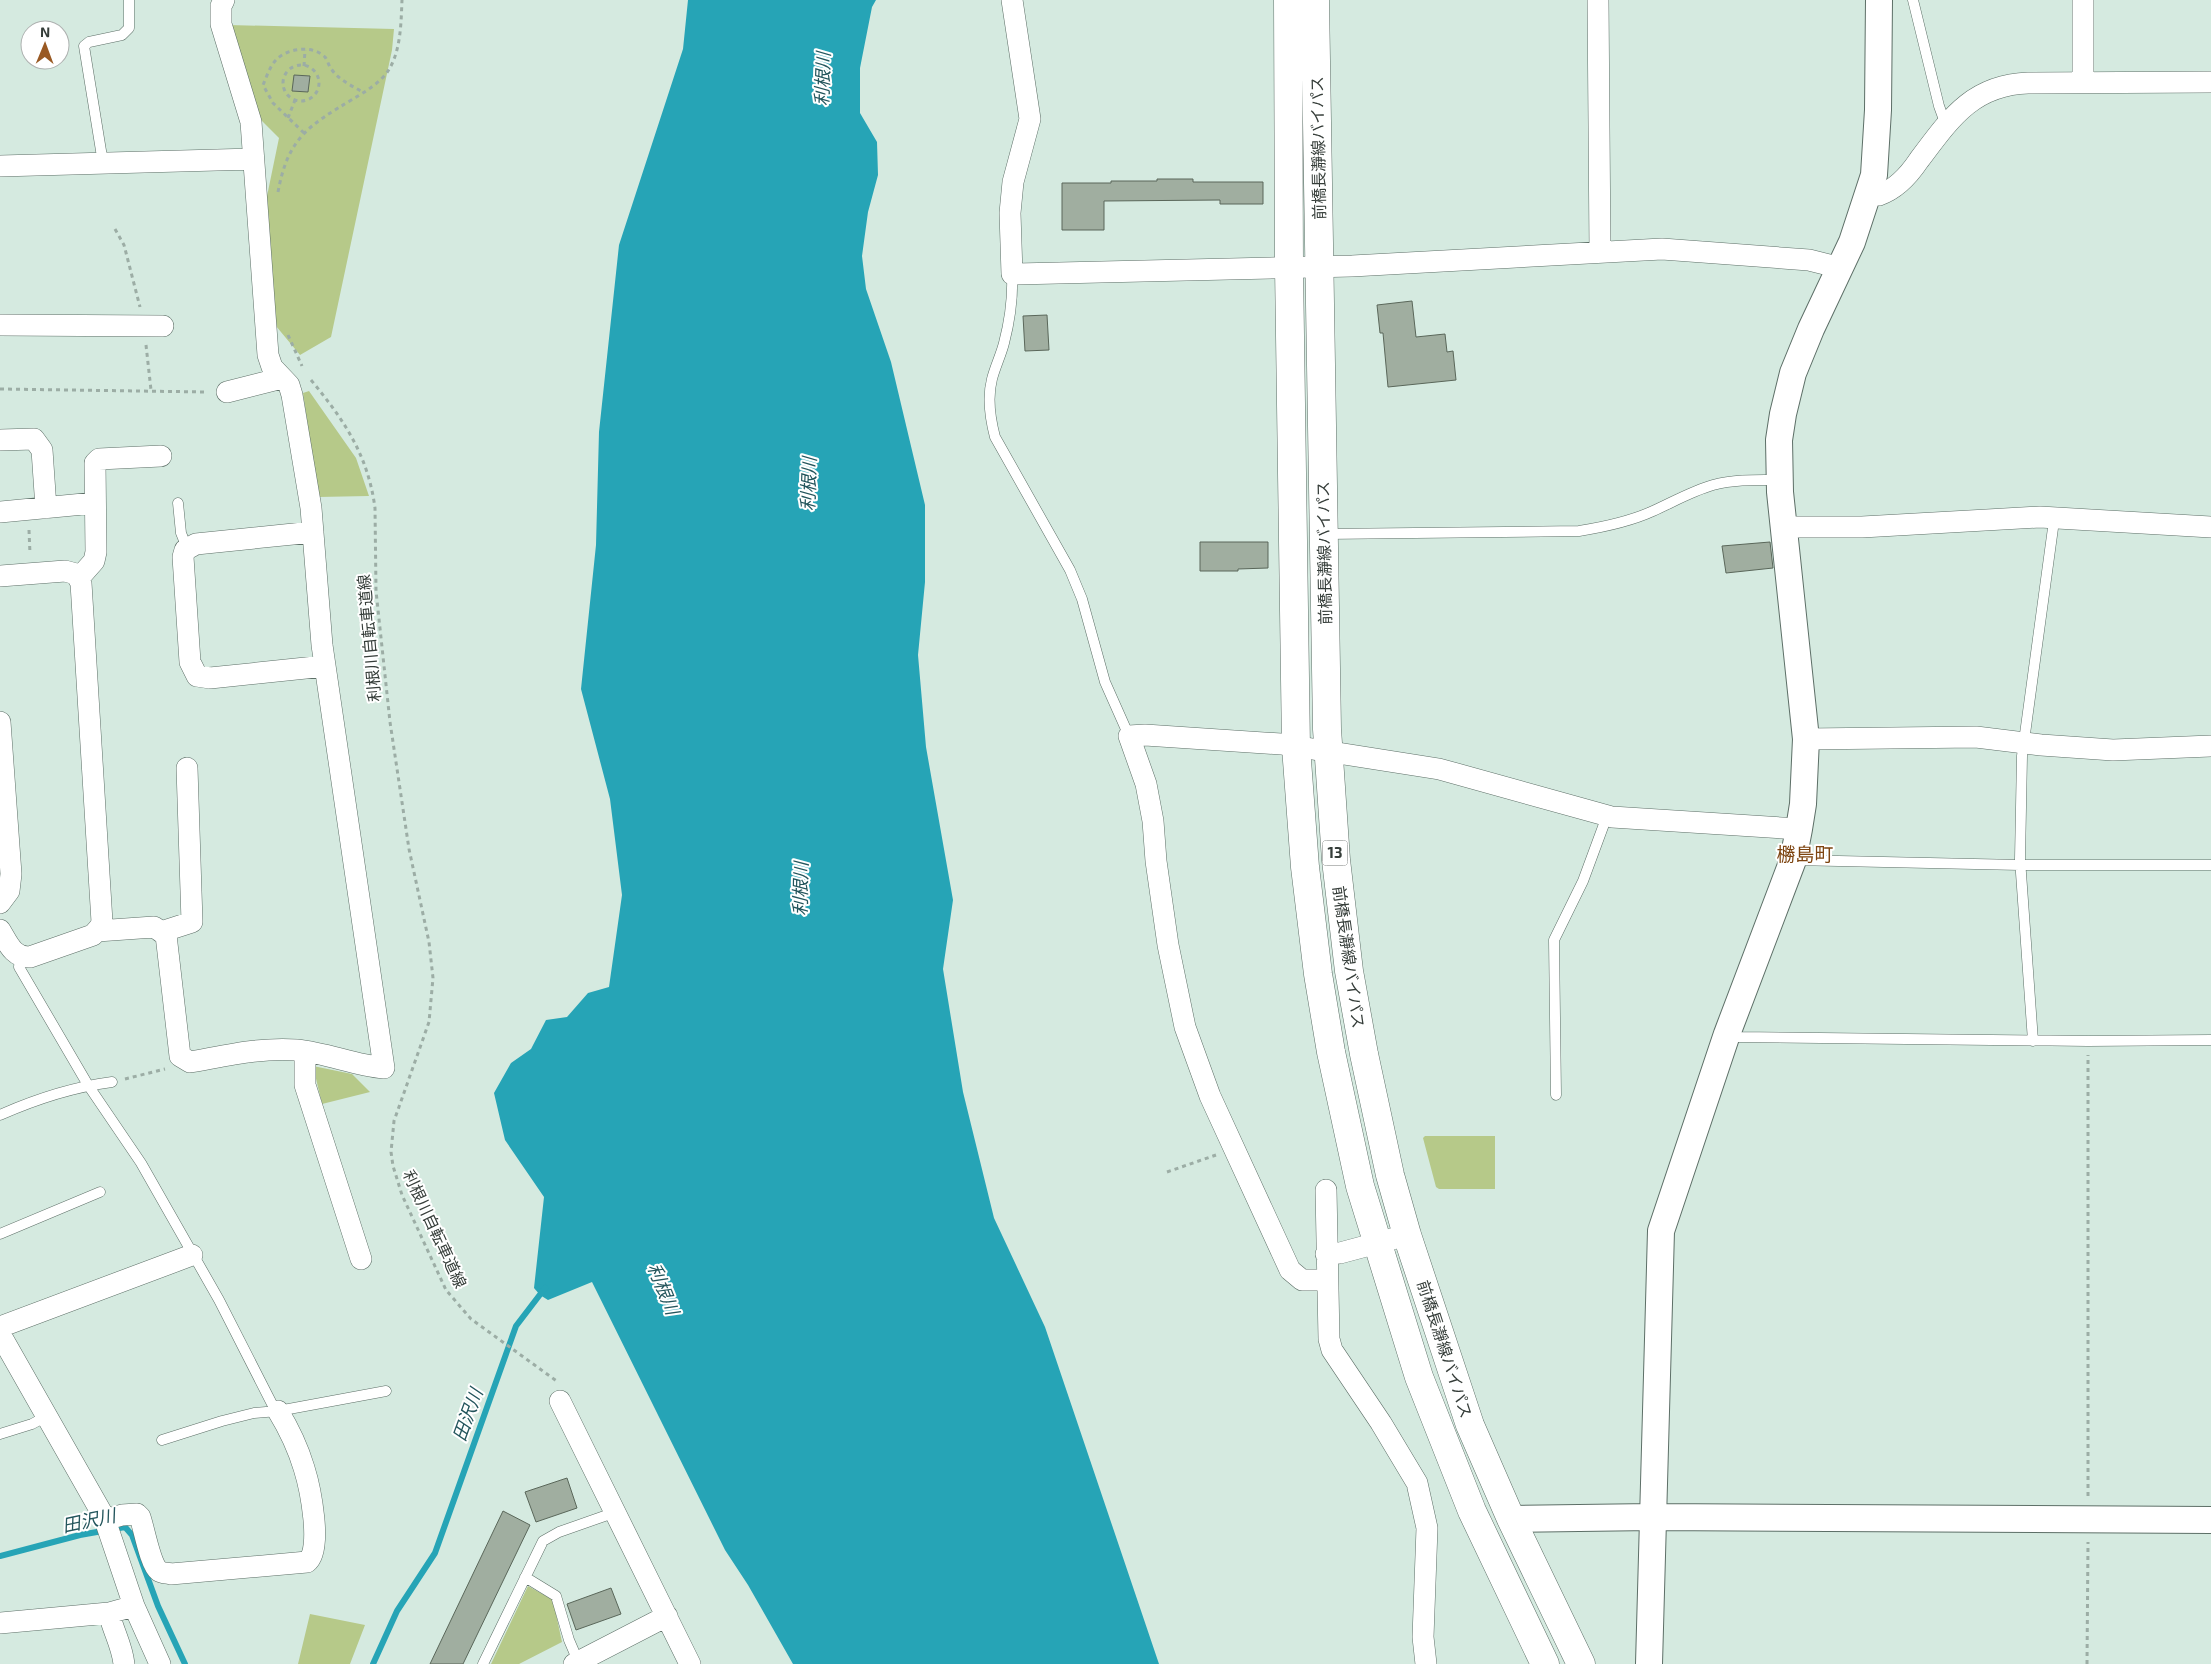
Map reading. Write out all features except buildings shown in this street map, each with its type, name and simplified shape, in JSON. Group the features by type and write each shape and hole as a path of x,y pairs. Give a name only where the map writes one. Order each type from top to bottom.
{"main road":[{"name":"前橋長瀞線バイパス","path":"1288,0 1289,268 1296,747 1305,867 1318,974 1331,1052 1358,1176 1376,1243 1419,1377 1472,1511 1546,1664"},
{"name":"前橋長瀞線バイパス","path":"1315,0 1328,752 1336,860 1349,971 1364,1054 1390,1175 1407,1235 1470,1425 1511,1519 1581,1664"}],"street":[{"path":"0,930 14,952 20,956 30,957 97,932 154,927 166,935 180,1056 190,1062 266,1049 326,1055 365,1066 384,1068 325,666 311,508 292,395 289,385 272,367 267,345 250,122 221,24 221,6 224,0"},
{"path":"1012,0 1030,119 1013,182 1010,205 1012,274 1319,267 1600,252 1682,250 1809,260 1841,268"},
{"path":"1598,0 1600,252"},
{"path":"1648,1664 1661,1231 1727,1034 1793,860 1799,829 1805,783 1806,739 1779,480 1780,440 1791,382 1811,329 1841,268 1870,192 1874,175 1877,140 1879,0"},
{"path":"2083,0 2083,82"},
{"path":"1870,192 1879,195 1896,187 1914,168 1948,122 1974,99 2000,86 2028,83 2211,82"},
{"path":"0,166 253,159"},
{"path":"0,325 154,326"},
{"path":"226,392 282,378"},
{"path":"0,440 34,439 42,450 37,508"},
{"path":"79,578 94,561 96,552 93,470 95,463 99,459 161,456"},
{"path":"0,512 94,503"},
{"path":"1784,527 1862,527 2050,518 2211,527"},
{"path":"313,532 196,544 187,548 183,557 190,662 197,676 210,678 325,666"},
{"path":"0,576 65,571 76,574 82,589 102,922 97,932"},
{"path":"0,722 10,874 9,891 0,903"},
{"path":"1327,1280 1302,1280 1290,1270 1210,1096 1185,1027 1179,1002 1156,861 1153,821 1146,784 1129,736 1146,735 1296,747 1438,769 1607,816 1799,829"},
{"path":"1806,739 1948,736 2114,750 2211,746"},
{"path":"161,932 192,922 188,768"},
{"path":"305,1052 305,1085 361,1259"},
{"path":"1326,1190 1329,1339 1332,1350 1381,1423 1417,1484 1426,1513 1428,1528 1423,1637 1426,1664"},
{"path":"1326,1254 1340,1253 1407,1235"},
{"path":"0,1327 18,1318 192,1254"},
{"path":"0,1334 105,1520 134,1606 160,1664"},
{"path":"560,1401 690,1664"},
{"path":"105,1520 137,1514 140,1517 154,1563 159,1571 163,1573 171,1574 307,1562 313,1554 316,1536 307,1485 296,1446 278,1411"},
{"path":"1511,1519 1652,1516 2211,1520"},
{"path":"0,1623 109,1613 134,1606"},
{"path":"109,1613 121,1646 124,1664"},
{"path":"581,1662 667,1616"}],"lane":[{"path":"103,163 84,46 89,42 122,35 129,28 129,0"},
{"path":"1913,0 1939,106 1943,117 1948,122"},
{"path":"1012,274 1013,293 1004,344 992,381 990,419 995,437 1070,570 1082,599 1105,682 1129,736"},
{"path":"1324,534 1579,531 1617,524 1638,517 1715,484 1740,480 1779,480"},
{"path":"178,503 180,533 187,548"},
{"path":"2033,1040 2020,865 2023,742 2052,528 2050,518"},
{"path":"1556,1095 1554,940 1579,890 1607,816"},
{"path":"1793,860 2020,865 2211,865"},
{"path":"20,956 19,967 88,1085 141,1163 219,1300 272,1404 278,1411"},
{"path":"1727,1034 1738,1038 2088,1041 2211,1040"},
{"path":"0,1115 88,1085 112,1082"},
{"path":"0,1234 100,1192"},
{"path":"162,1440 254,1413 278,1411 386,1391"},
{"path":"0,1434 32,1424 46,1416"},
{"path":"483,1664 543,1541 559,1532 616,1512"},
{"path":"525,1577 556,1596 569,1640 581,1662"}],"path":[{"path":"277,197 285,163 291,149 304,133 324,115 364,93 388,72 395,55 402,0"},
{"path":"304,133 274,103 263,85 270,69 278,58 294,49 311,50 324,56 332,70 341,80 364,93"},
{"path":"304,66 305,50"},
{"path":"293,67 310,67 318,76 318,88 312,97 300,101 295,100 286,92 283,82 285,76 293,67"},
{"path":"288,118 295,100"},
{"path":"115,229 124,246 154,326 151,390"},
{"name":"利根川自転車道線","path":"288,334 305,374 325,398 357,445 363,457 373,492 378,619 390,722 409,849 429,942 433,978 429,1022 418,1056 397,1108 391,1136 391,1152 397,1182 446,1290 471,1319 544,1370"},
{"path":"0,389 226,392"},
{"path":"30,573 37,508"},
{"path":"2087,1664 2088,1041"},
{"path":"112,1082 190,1062"},
{"path":"1166,1172 1233,1149"}],"green space":[{"path":"229,25 394,29 392,50 331,337 300,355 276,326 266,201 279,138 257,116"},
{"path":"309,391 356,458 369,496 318,497 303,393"},
{"path":"313,1066 352,1074 370,1092 322,1104"},
{"path":"1425,1136 1495,1136 1495,1189 1439,1189 1436,1187 1423,1138"},
{"path":"528,1586 553,1600 562,1642 519,1664 491,1664"},
{"path":"310,1614 365,1625 350,1664 298,1664"}],"water":[{"name":"利根川","path":"688,0 876,0 872,7 860,68 860,113 877,142 878,175 868,212 862,256 866,289 891,362 925,505 925,582 918,655 926,747 953,900 943,969 963,1092 994,1218 1045,1327 1159,1664 793,1664 748,1585 725,1550 592,1282 548,1300 534,1288 544,1197 505,1140 494,1093 511,1063 531,1049 546,1020 567,1017 588,993 609,987 622,895 610,799 581,689 596,545 599,432 619,245 683,49"}],"waterway":[{"name":"田沢川","path":"373,1664 397,1611 435,1553 516,1326 545,1288"},
{"name":"田沢川","path":"0,1556 80,1535 125,1527 132,1535 158,1606 185,1664"}],"district":[{"name":"橳島町","path":"1805,854"}]}
